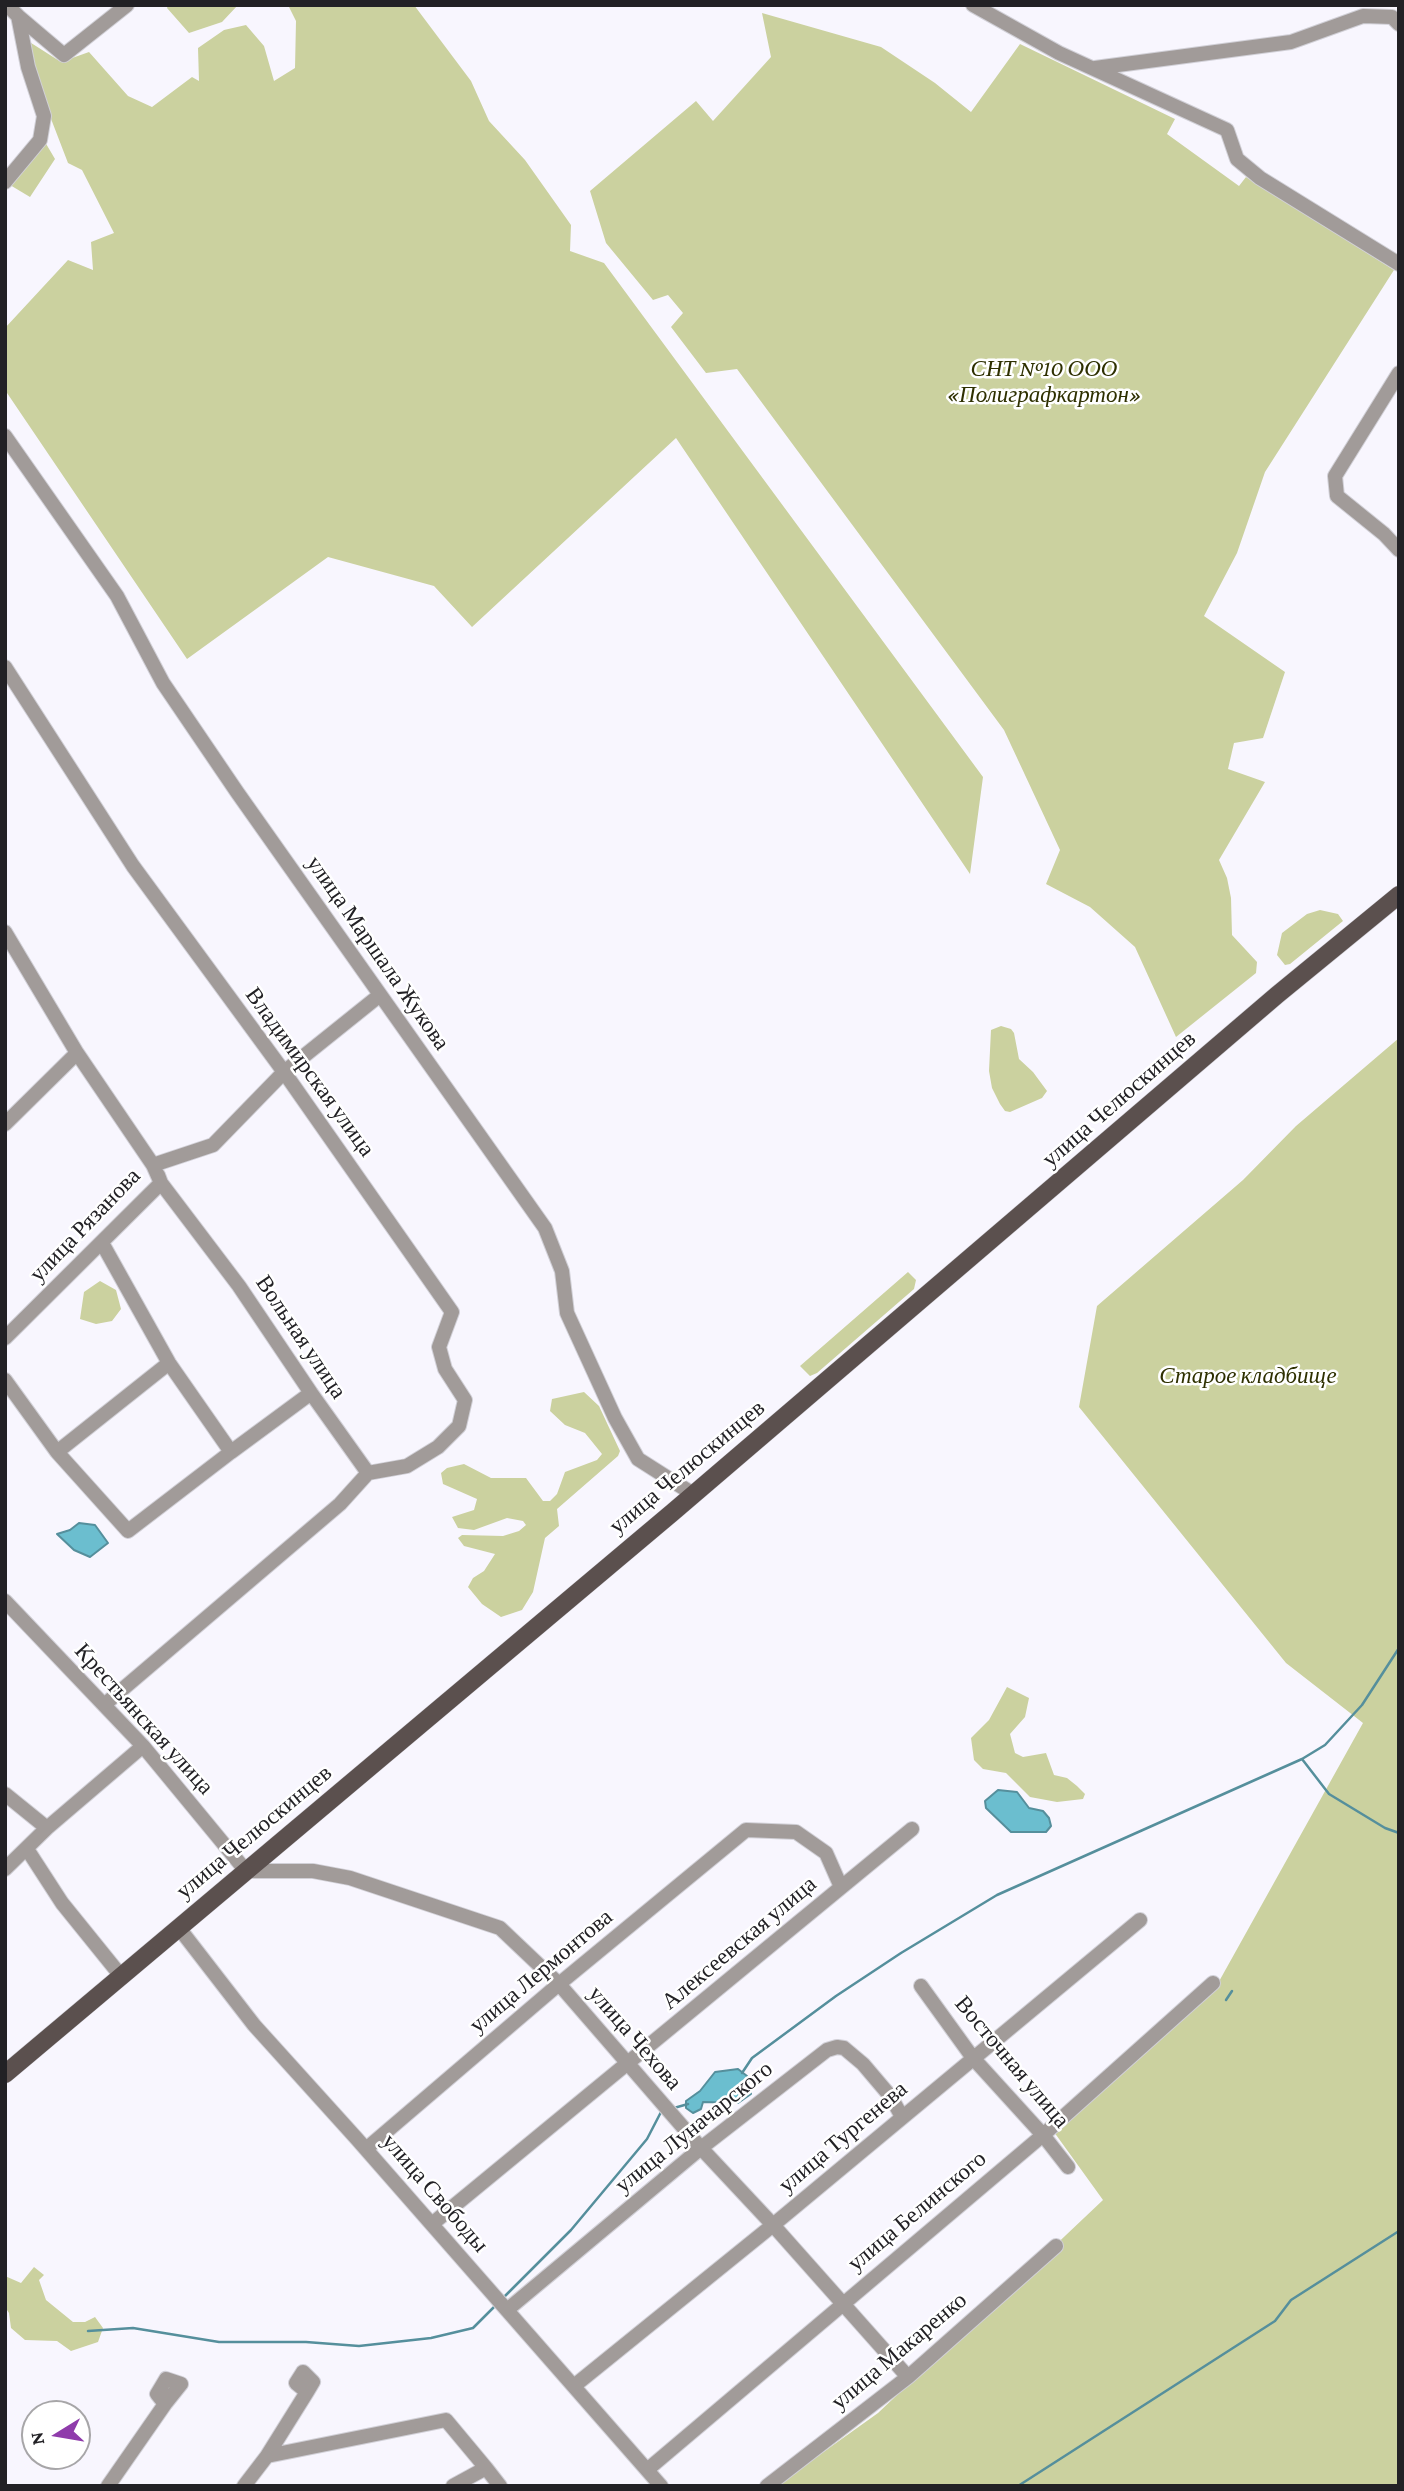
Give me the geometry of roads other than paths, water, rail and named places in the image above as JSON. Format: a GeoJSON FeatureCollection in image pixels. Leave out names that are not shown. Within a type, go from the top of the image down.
{"type":"FeatureCollection","features":[{"type":"Feature","properties":{"kind":"main road","name":"улица Челюскинцев"},"geometry":{"type":"LineString","coordinates":[[5,2074],[1399,895]]}},
{"type":"Feature","properties":{"kind":"street"},"geometry":{"type":"LineString","coordinates":[[7,5],[64,55],[127,5]]}},
{"type":"Feature","properties":{"kind":"street"},"geometry":{"type":"LineString","coordinates":[[973,5],[1059,53],[1227,130],[1237,159],[1260,178],[1399,264]]}},
{"type":"Feature","properties":{"kind":"street"},"geometry":{"type":"LineString","coordinates":[[1095,68],[1291,42],[1357,11],[1396,19]]}},
{"type":"Feature","properties":{"kind":"street"},"geometry":{"type":"LineString","coordinates":[[5,182],[40,140],[44,117],[28,67],[18,16]]}},
{"type":"Feature","properties":{"kind":"street"},"geometry":{"type":"LineString","coordinates":[[1399,373],[1335,476],[1337,496],[1384,534],[1399,550]]}},
{"type":"Feature","properties":{"kind":"street","name":"улица Маршала Жукова"},"geometry":{"type":"LineString","coordinates":[[5,436],[117,596],[163,683],[545,1228],[562,1270],[566,1313],[615,1418],[638,1459],[693,1494]]}},
{"type":"Feature","properties":{"kind":"street","name":"Владимирская улица"},"geometry":{"type":"LineString","coordinates":[[5,667],[133,866],[284,1072],[452,1312],[439,1347],[445,1369],[465,1400],[459,1426],[438,1447],[407,1466],[369,1473]]}},
{"type":"Feature","properties":{"kind":"street"},"geometry":{"type":"LineString","coordinates":[[5,932],[77,1053],[153,1165]]}},
{"type":"Feature","properties":{"kind":"street","name":"улица Рязанова"},"geometry":{"type":"LineString","coordinates":[[5,1338],[162,1183],[153,1165],[213,1145],[284,1072],[380,995]]}},
{"type":"Feature","properties":{"kind":"street"},"geometry":{"type":"LineString","coordinates":[[5,1124],[77,1053]]}},
{"type":"Feature","properties":{"kind":"street","name":"Вольная улица"},"geometry":{"type":"LineString","coordinates":[[162,1183],[239,1286],[369,1473]]}},
{"type":"Feature","properties":{"kind":"street"},"geometry":{"type":"LineString","coordinates":[[102,1243],[169,1363],[232,1452]]}},
{"type":"Feature","properties":{"kind":"street"},"geometry":{"type":"LineString","coordinates":[[57,1452],[169,1363]]}},
{"type":"Feature","properties":{"kind":"street"},"geometry":{"type":"LineString","coordinates":[[5,1380],[57,1452],[128,1531],[311,1393]]}},
{"type":"Feature","properties":{"kind":"street"},"geometry":{"type":"LineString","coordinates":[[104,1705],[340,1504],[369,1473]]}},
{"type":"Feature","properties":{"kind":"street","name":"Крестьянская улица"},"geometry":{"type":"LineString","coordinates":[[5,1601],[142,1746],[246,1871]]}},
{"type":"Feature","properties":{"kind":"street"},"geometry":{"type":"LineString","coordinates":[[5,1869],[47,1828],[142,1746]]}},
{"type":"Feature","properties":{"kind":"street"},"geometry":{"type":"LineString","coordinates":[[5,1794],[47,1828]]}},
{"type":"Feature","properties":{"kind":"street","name":"Алексеевская улица"},"geometry":{"type":"LineString","coordinates":[[432,2224],[912,1829]]}},
{"type":"Feature","properties":{"kind":"street","name":"улица Лермонтова"},"geometry":{"type":"LineString","coordinates":[[366,2149],[559,1984],[746,1830],[796,1832],[826,1853],[841,1887]]}},
{"type":"Feature","properties":{"kind":"street"},"geometry":{"type":"LineString","coordinates":[[27,1849],[62,1903],[121,1976]]}},
{"type":"Feature","properties":{"kind":"street","name":"улица Чехова"},"geometry":{"type":"LineString","coordinates":[[246,1871],[313,1871],[350,1878],[499,1928],[559,1984],[701,2148],[908,2377]]}},
{"type":"Feature","properties":{"kind":"street","name":"улица Тургенева"},"geometry":{"type":"LineString","coordinates":[[574,2386],[773,2225],[1140,1920]]}},
{"type":"Feature","properties":{"kind":"street","name":"улица Свободы"},"geometry":{"type":"LineString","coordinates":[[179,1928],[254,2025],[661,2486]]}},
{"type":"Feature","properties":{"kind":"street","name":"улица Белинского"},"geometry":{"type":"LineString","coordinates":[[647,2470],[1043,2135],[1213,1983]]}},
{"type":"Feature","properties":{"kind":"street","name":"Восточная улица"},"geometry":{"type":"LineString","coordinates":[[921,1986],[973,2058],[1043,2135],[1068,2167]]}},
{"type":"Feature","properties":{"kind":"street","name":"улица Луначарского"},"geometry":{"type":"LineString","coordinates":[[508,2310],[701,2148],[827,2050],[844,2048],[863,2064],[891,2096],[902,2117]]}},
{"type":"Feature","properties":{"kind":"street","name":"улица Макаренко"},"geometry":{"type":"LineString","coordinates":[[767,2486],[908,2377],[1056,2246]]}},
{"type":"Feature","properties":{"kind":"street"},"geometry":{"type":"LineString","coordinates":[[244,2486],[267,2456],[307,2392]]}},
{"type":"Feature","properties":{"kind":"street"},"geometry":{"type":"LineString","coordinates":[[108,2486],[165,2404]]}},
{"type":"Feature","properties":{"kind":"street"},"geometry":{"type":"LineString","coordinates":[[267,2456],[446,2420],[500,2486]]}},
{"type":"Feature","properties":{"kind":"street"},"geometry":{"type":"LineString","coordinates":[[453,2486],[486,2468]]}},
{"type":"Feature","properties":{"kind":"water"},"geometry":{"type":"Polygon","coordinates":[[[79,1523],[95,1525],[108,1543],[90,1557],[74,1550],[57,1534],[70,1530],[79,1523]]]}},
{"type":"Feature","properties":{"kind":"water"},"geometry":{"type":"Polygon","coordinates":[[[998,1790],[1017,1792],[1029,1808],[1043,1811],[1051,1826],[1046,1832],[1011,1832],[986,1808],[985,1801],[998,1790]]]}},
{"type":"Feature","properties":{"kind":"water"},"geometry":{"type":"Polygon","coordinates":[[[738,2069],[747,2076],[751,2094],[738,2103],[703,2102],[701,2109],[693,2113],[686,2108],[686,2101],[700,2091],[715,2072],[738,2069]]]}},
{"type":"Feature","properties":{"kind":"waterway"},"geometry":{"type":"LineString","coordinates":[[742,2073],[752,2058],[836,1996],[997,1895],[1302,1759],[1325,1745],[1362,1705],[1399,1648]]}},
{"type":"Feature","properties":{"kind":"waterway"},"geometry":{"type":"LineString","coordinates":[[1302,1759],[1329,1794],[1385,1828],[1399,1833]]}},
{"type":"Feature","properties":{"kind":"waterway"},"geometry":{"type":"LineString","coordinates":[[1226,2000],[1232,1991]]}},
{"type":"Feature","properties":{"kind":"waterway"},"geometry":{"type":"LineString","coordinates":[[674,2108],[688,2104]]}},
{"type":"Feature","properties":{"kind":"waterway"},"geometry":{"type":"LineString","coordinates":[[503,2298],[571,2230],[647,2139],[661,2112]]}},
{"type":"Feature","properties":{"kind":"waterway"},"geometry":{"type":"LineString","coordinates":[[1018,2486],[1275,2321],[1291,2300],[1399,2231]]}},
{"type":"Feature","properties":{"kind":"waterway"},"geometry":{"type":"LineString","coordinates":[[88,2331],[133,2328],[219,2342],[306,2342],[359,2346],[431,2338],[473,2328],[496,2305]]}},
{"type":"Feature","properties":{"kind":"park label","name":"СНТ №10 ООО «Полиграфкартон»"},"geometry":{"type":"Point","coordinates":[1044,382]}},
{"type":"Feature","properties":{"kind":"park label","name":"Старое кладбище"},"geometry":{"type":"Point","coordinates":[1248,1376]}}]}
